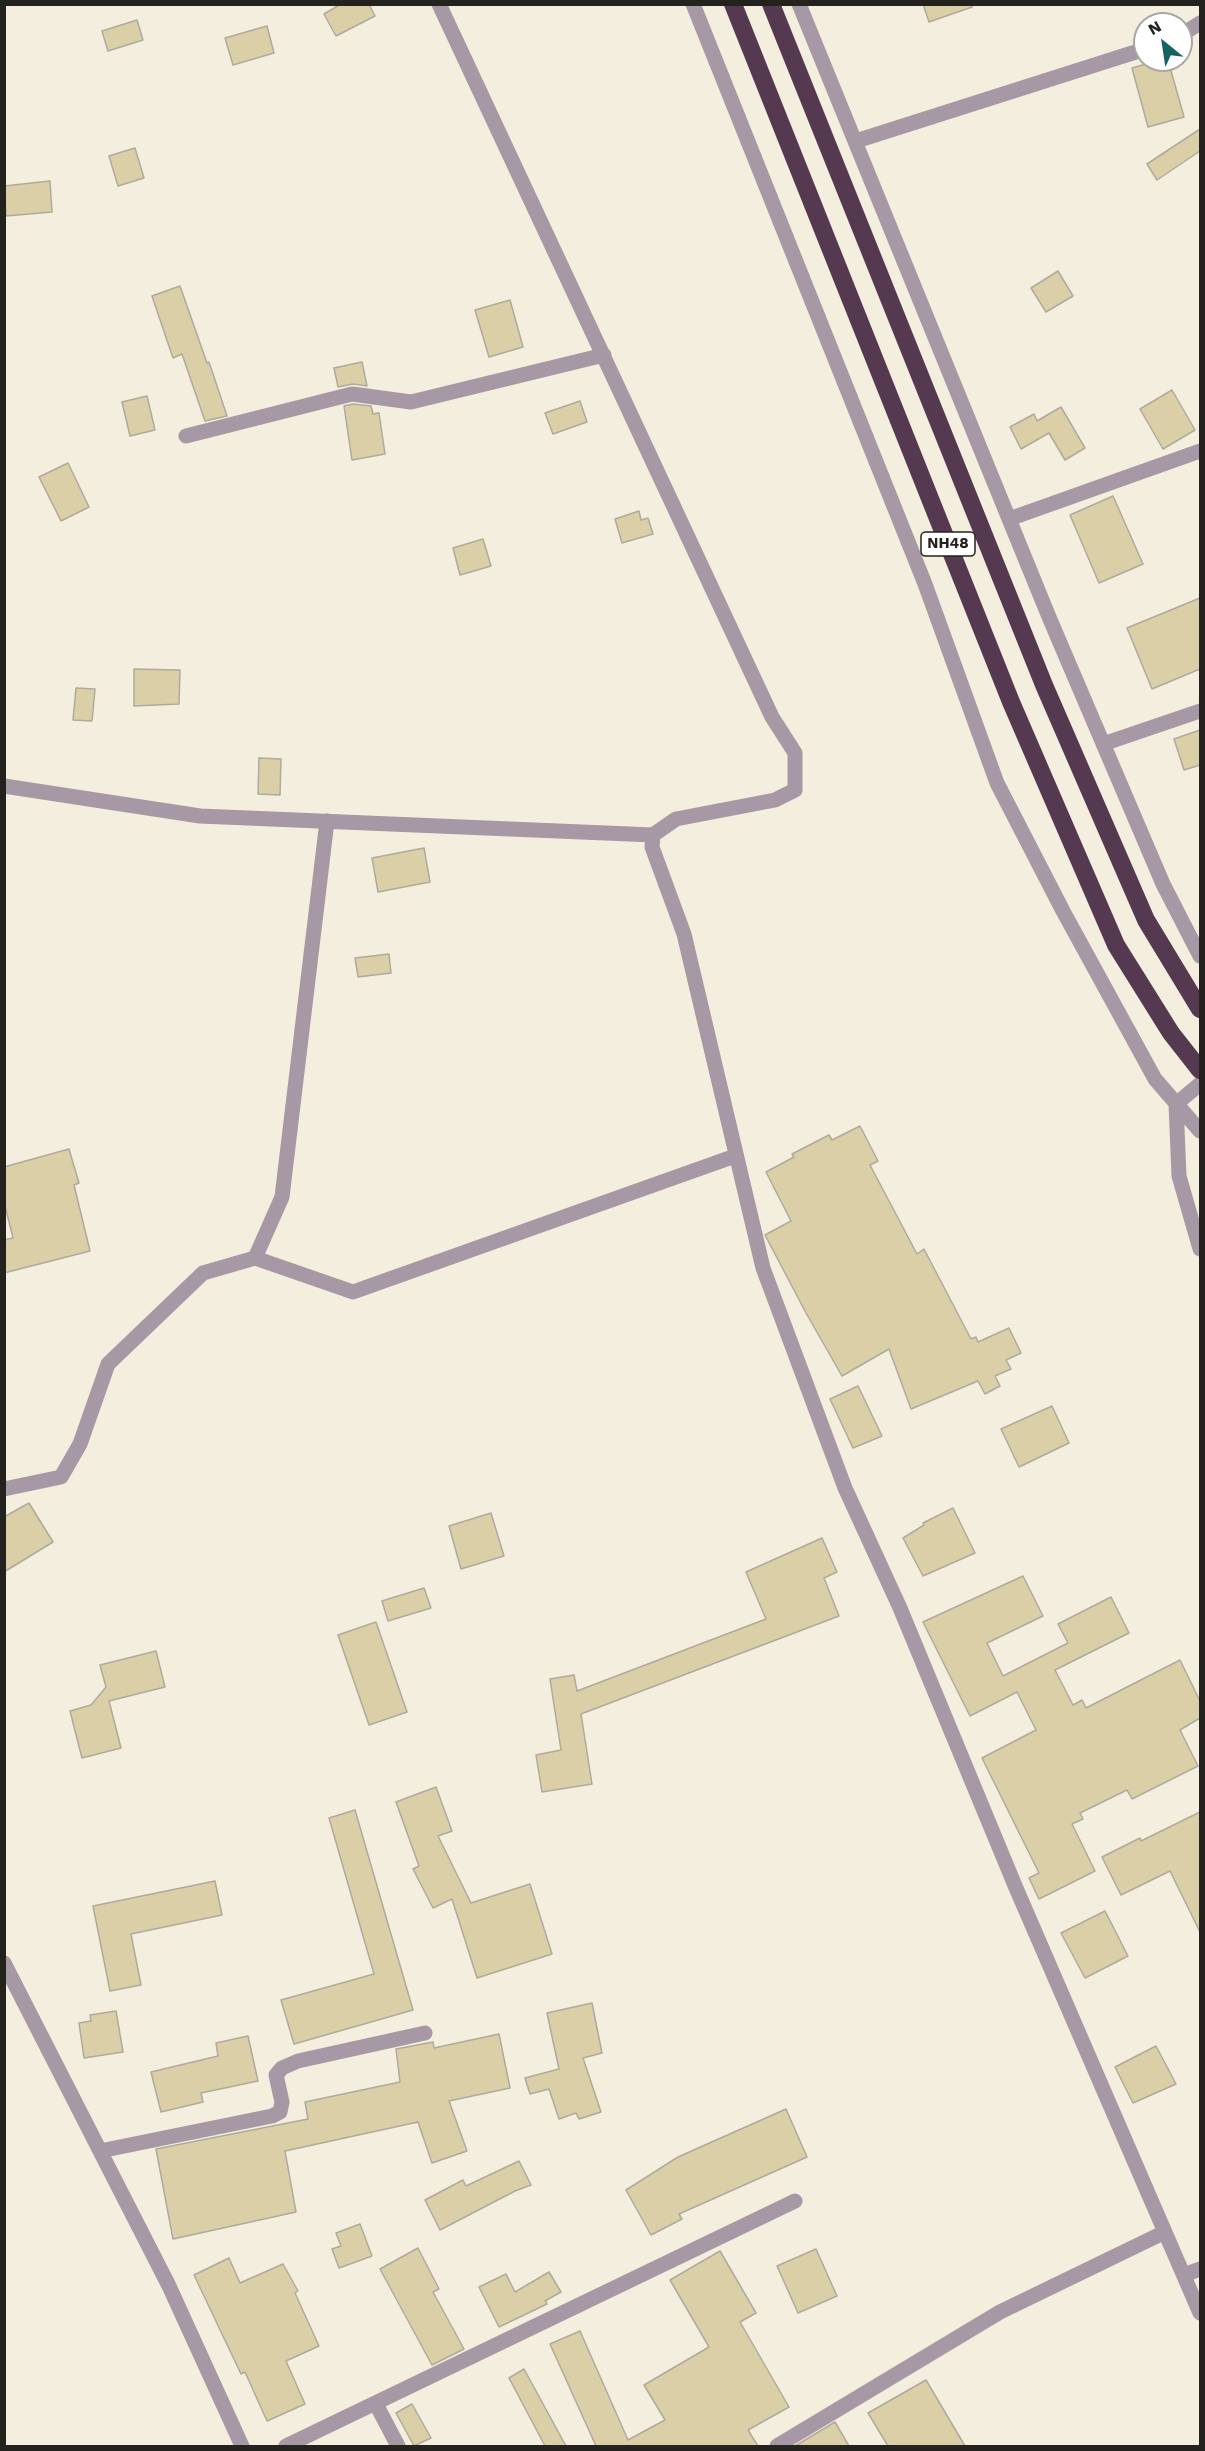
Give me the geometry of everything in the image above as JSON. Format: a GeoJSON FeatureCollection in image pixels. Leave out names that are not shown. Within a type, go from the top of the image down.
{"type":"FeatureCollection","features":[{"type":"Feature","properties":{"kind":"highway","name":"NH48"},"geometry":{"type":"LineString","coordinates":[[733,4],[1011,702],[1116,945],[1170,1033],[1199,1068]]}},
{"type":"Feature","properties":{"kind":"highway","name":"NH48"},"geometry":{"type":"LineString","coordinates":[[771,4],[1044,685],[1146,921],[1200,1009]]}},
{"type":"Feature","properties":{"kind":"street"},"geometry":{"type":"LineString","coordinates":[[4,786],[200,816],[653,835],[676,819],[775,800],[795,790],[795,753],[772,717],[440,4]]}},
{"type":"Feature","properties":{"kind":"street"},"geometry":{"type":"LineString","coordinates":[[693,4],[925,584],[997,783],[1063,911],[1155,1078],[1200,1131]]}},
{"type":"Feature","properties":{"kind":"street"},"geometry":{"type":"LineString","coordinates":[[799,4],[1103,744],[1163,884],[1200,956]]}},
{"type":"Feature","properties":{"kind":"street"},"geometry":{"type":"LineString","coordinates":[[856,141],[1133,53]]}},
{"type":"Feature","properties":{"kind":"street"},"geometry":{"type":"LineString","coordinates":[[186,436],[352,394],[411,402],[604,355]]}},
{"type":"Feature","properties":{"kind":"street"},"geometry":{"type":"LineString","coordinates":[[1009,519],[1200,451]]}},
{"type":"Feature","properties":{"kind":"street"},"geometry":{"type":"LineString","coordinates":[[1103,744],[1200,711]]}},
{"type":"Feature","properties":{"kind":"street"},"geometry":{"type":"LineString","coordinates":[[255,1258],[282,1197],[327,821]]}},
{"type":"Feature","properties":{"kind":"street"},"geometry":{"type":"LineString","coordinates":[[653,835],[652,847],[684,934],[763,1268],[845,1488],[900,1608],[1016,1888],[1200,2313]]}},
{"type":"Feature","properties":{"kind":"street"},"geometry":{"type":"LineString","coordinates":[[1176,1104],[1200,1084]]}},
{"type":"Feature","properties":{"kind":"street"},"geometry":{"type":"LineString","coordinates":[[1176,1104],[1179,1176],[1200,1249]]}},
{"type":"Feature","properties":{"kind":"street"},"geometry":{"type":"LineString","coordinates":[[4,1488],[61,1477],[80,1444],[108,1364],[203,1273],[255,1258],[353,1292],[735,1156]]}},
{"type":"Feature","properties":{"kind":"street"},"geometry":{"type":"LineString","coordinates":[[4,1963],[169,2286],[242,2446]]}},
{"type":"Feature","properties":{"kind":"street"},"geometry":{"type":"LineString","coordinates":[[100,2151],[273,2116],[280,2112],[282,2102],[276,2074],[282,2068],[298,2061],[425,2033]]}},
{"type":"Feature","properties":{"kind":"street"},"geometry":{"type":"LineString","coordinates":[[286,2446],[795,2201]]}},
{"type":"Feature","properties":{"kind":"street"},"geometry":{"type":"LineString","coordinates":[[777,2446],[1000,2313],[1166,2232]]}},
{"type":"Feature","properties":{"kind":"street"},"geometry":{"type":"LineString","coordinates":[[1184,2275],[1200,2269]]}},
{"type":"Feature","properties":{"kind":"street"},"geometry":{"type":"LineString","coordinates":[[376,2404],[398,2446]]}},
{"type":"Feature","properties":{"kind":"building"},"geometry":{"type":"Polygon","coordinates":[[[341,4],[369,4],[375,16],[336,36],[324,14],[341,4]]]}},
{"type":"Feature","properties":{"kind":"building"},"geometry":{"type":"Polygon","coordinates":[[[923,4],[972,4],[972,7],[929,22],[923,4]]]}},
{"type":"Feature","properties":{"kind":"building"},"geometry":{"type":"Polygon","coordinates":[[[137,20],[143,40],[108,51],[102,31],[137,20]]]}},
{"type":"Feature","properties":{"kind":"building"},"geometry":{"type":"Polygon","coordinates":[[[267,26],[274,53],[233,65],[225,38],[267,26]]]}},
{"type":"Feature","properties":{"kind":"building"},"geometry":{"type":"Polygon","coordinates":[[[1133,72],[1171,72],[1184,117],[1148,127],[1133,72]]]}},
{"type":"Feature","properties":{"kind":"building"},"geometry":{"type":"Polygon","coordinates":[[[1200,129],[1200,151],[1157,180],[1147,164],[1200,129]]]}},
{"type":"Feature","properties":{"kind":"building"},"geometry":{"type":"Polygon","coordinates":[[[135,148],[144,178],[118,186],[109,156],[135,148]]]}},
{"type":"Feature","properties":{"kind":"building"},"geometry":{"type":"Polygon","coordinates":[[[50,181],[52,212],[6,216],[4,186],[50,181]]]}},
{"type":"Feature","properties":{"kind":"building"},"geometry":{"type":"Polygon","coordinates":[[[1058,271],[1073,296],[1046,312],[1031,288],[1058,271]]]}},
{"type":"Feature","properties":{"kind":"building"},"geometry":{"type":"Polygon","coordinates":[[[180,286],[227,416],[205,421],[182,354],[173,358],[152,296],[180,286]]]}},
{"type":"Feature","properties":{"kind":"building"},"geometry":{"type":"Polygon","coordinates":[[[510,300],[523,347],[489,357],[475,310],[510,300]]]}},
{"type":"Feature","properties":{"kind":"building"},"geometry":{"type":"Polygon","coordinates":[[[362,362],[367,386],[353,384],[338,387],[334,368],[362,362]]]}},
{"type":"Feature","properties":{"kind":"building"},"geometry":{"type":"Polygon","coordinates":[[[1172,390],[1195,430],[1163,449],[1140,409],[1172,390]]]}},
{"type":"Feature","properties":{"kind":"building"},"geometry":{"type":"Polygon","coordinates":[[[147,396],[155,430],[130,436],[122,402],[147,396]]]}},
{"type":"Feature","properties":{"kind":"building"},"geometry":{"type":"Polygon","coordinates":[[[580,401],[587,422],[553,434],[545,413],[580,401]]]}},
{"type":"Feature","properties":{"kind":"building"},"geometry":{"type":"Polygon","coordinates":[[[353,404],[371,406],[373,414],[379,413],[385,454],[352,460],[344,406],[353,404]]]}},
{"type":"Feature","properties":{"kind":"building"},"geometry":{"type":"Polygon","coordinates":[[[1061,407],[1085,448],[1065,460],[1049,433],[1021,449],[1010,427],[1034,414],[1037,421],[1061,407]]]}},
{"type":"Feature","properties":{"kind":"building"},"geometry":{"type":"Polygon","coordinates":[[[68,463],[89,507],[61,521],[39,477],[68,463]]]}},
{"type":"Feature","properties":{"kind":"building"},"geometry":{"type":"Polygon","coordinates":[[[1113,496],[1143,564],[1099,583],[1070,515],[1113,496]]]}},
{"type":"Feature","properties":{"kind":"building"},"geometry":{"type":"Polygon","coordinates":[[[639,511],[641,520],[648,518],[653,534],[622,543],[615,519],[639,511]]]}},
{"type":"Feature","properties":{"kind":"building"},"geometry":{"type":"Polygon","coordinates":[[[483,539],[491,566],[460,575],[453,548],[483,539]]]}},
{"type":"Feature","properties":{"kind":"building"},"geometry":{"type":"Polygon","coordinates":[[[1200,598],[1200,669],[1152,689],[1127,628],[1200,598]]]}},
{"type":"Feature","properties":{"kind":"building"},"geometry":{"type":"Polygon","coordinates":[[[134,669],[180,670],[179,704],[134,706],[134,669]]]}},
{"type":"Feature","properties":{"kind":"building"},"geometry":{"type":"Polygon","coordinates":[[[76,688],[95,689],[92,721],[73,720],[76,688]]]}},
{"type":"Feature","properties":{"kind":"building"},"geometry":{"type":"Polygon","coordinates":[[[1200,730],[1200,765],[1184,770],[1174,739],[1200,730]]]}},
{"type":"Feature","properties":{"kind":"building"},"geometry":{"type":"Polygon","coordinates":[[[259,758],[281,759],[280,795],[258,794],[259,758]]]}},
{"type":"Feature","properties":{"kind":"building"},"geometry":{"type":"Polygon","coordinates":[[[424,848],[430,882],[378,892],[372,858],[424,848]]]}},
{"type":"Feature","properties":{"kind":"building"},"geometry":{"type":"Polygon","coordinates":[[[389,954],[391,973],[358,977],[355,958],[389,954]]]}},
{"type":"Feature","properties":{"kind":"building"},"geometry":{"type":"Polygon","coordinates":[[[860,1126],[878,1161],[870,1165],[917,1254],[924,1249],[971,1339],[976,1337],[978,1342],[1009,1328],[1021,1353],[1006,1360],[1011,1369],[995,1376],[1000,1386],[985,1394],[978,1381],[911,1409],[889,1349],[842,1376],[765,1235],[791,1221],[766,1172],[794,1157],[792,1154],[829,1135],[832,1140],[860,1126]]]}},
{"type":"Feature","properties":{"kind":"building"},"geometry":{"type":"Polygon","coordinates":[[[69,1149],[79,1183],[74,1185],[90,1251],[4,1273],[4,1240],[13,1238],[4,1202],[4,1167],[69,1149]]]}},
{"type":"Feature","properties":{"kind":"building"},"geometry":{"type":"Polygon","coordinates":[[[858,1386],[882,1436],[853,1448],[830,1399],[858,1386]]]}},
{"type":"Feature","properties":{"kind":"building"},"geometry":{"type":"Polygon","coordinates":[[[1052,1406],[1069,1443],[1019,1467],[1001,1429],[1052,1406]]]}},
{"type":"Feature","properties":{"kind":"building"},"geometry":{"type":"Polygon","coordinates":[[[29,1503],[53,1542],[4,1572],[4,1517],[29,1503]]]}},
{"type":"Feature","properties":{"kind":"building"},"geometry":{"type":"Polygon","coordinates":[[[953,1508],[975,1553],[923,1576],[903,1538],[924,1525],[923,1523],[953,1508]]]}},
{"type":"Feature","properties":{"kind":"building"},"geometry":{"type":"Polygon","coordinates":[[[491,1513],[504,1556],[461,1569],[449,1526],[491,1513]]]}},
{"type":"Feature","properties":{"kind":"building"},"geometry":{"type":"Polygon","coordinates":[[[822,1538],[837,1572],[824,1578],[839,1616],[581,1714],[592,1784],[542,1792],[536,1755],[561,1750],[550,1679],[574,1675],[577,1691],[766,1619],[746,1572],[822,1538]]]}},
{"type":"Feature","properties":{"kind":"building"},"geometry":{"type":"Polygon","coordinates":[[[1023,1576],[1043,1616],[987,1643],[1003,1676],[1068,1643],[1058,1624],[1111,1597],[1129,1633],[1055,1670],[1073,1705],[1082,1700],[1086,1708],[1180,1660],[1200,1701],[1200,1718],[1180,1730],[1198,1766],[1132,1799],[1127,1790],[1080,1813],[1083,1819],[1072,1824],[1095,1871],[1039,1899],[1029,1878],[1039,1873],[982,1758],[1036,1730],[1017,1692],[970,1716],[923,1622],[1023,1576]]]}},
{"type":"Feature","properties":{"kind":"building"},"geometry":{"type":"Polygon","coordinates":[[[424,1588],[431,1608],[388,1621],[382,1601],[424,1588]]]}},
{"type":"Feature","properties":{"kind":"building"},"geometry":{"type":"Polygon","coordinates":[[[376,1622],[407,1712],[369,1725],[338,1635],[376,1622]]]}},
{"type":"Feature","properties":{"kind":"building"},"geometry":{"type":"Polygon","coordinates":[[[156,1651],[165,1687],[109,1701],[121,1748],[82,1758],[70,1711],[91,1705],[106,1687],[100,1665],[156,1651]]]}},
{"type":"Feature","properties":{"kind":"building"},"geometry":{"type":"Polygon","coordinates":[[[436,1787],[452,1831],[438,1836],[471,1903],[530,1884],[552,1954],[477,1978],[452,1899],[433,1908],[413,1869],[419,1866],[396,1802],[436,1787]]]}},
{"type":"Feature","properties":{"kind":"building"},"geometry":{"type":"Polygon","coordinates":[[[355,1810],[413,2010],[294,2044],[281,2000],[374,1974],[329,1818],[355,1810]]]}},
{"type":"Feature","properties":{"kind":"building"},"geometry":{"type":"Polygon","coordinates":[[[1200,1812],[1200,1932],[1170,1871],[1121,1895],[1102,1857],[1200,1812]]]}},
{"type":"Feature","properties":{"kind":"building"},"geometry":{"type":"Polygon","coordinates":[[[215,1881],[222,1915],[131,1934],[141,1985],[110,1991],[93,1906],[215,1881]]]}},
{"type":"Feature","properties":{"kind":"building"},"geometry":{"type":"Polygon","coordinates":[[[1105,1911],[1128,1956],[1085,1978],[1061,1933],[1105,1911]]]}},
{"type":"Feature","properties":{"kind":"building"},"geometry":{"type":"Polygon","coordinates":[[[592,2003],[602,2053],[583,2058],[601,2112],[579,2119],[576,2113],[559,2119],[549,2089],[530,2094],[525,2078],[559,2069],[547,2013],[592,2003]]]}},
{"type":"Feature","properties":{"kind":"building"},"geometry":{"type":"Polygon","coordinates":[[[116,2011],[123,2052],[84,2058],[79,2023],[91,2021],[90,2015],[116,2011]]]}},
{"type":"Feature","properties":{"kind":"building"},"geometry":{"type":"Polygon","coordinates":[[[499,2034],[510,2088],[449,2101],[467,2151],[432,2163],[418,2122],[285,2151],[296,2212],[173,2239],[156,2149],[308,2119],[305,2102],[400,2082],[396,2049],[433,2042],[434,2048],[499,2034]]]}},
{"type":"Feature","properties":{"kind":"building"},"geometry":{"type":"Polygon","coordinates":[[[248,2036],[258,2081],[201,2093],[203,2102],[161,2112],[151,2072],[218,2056],[216,2043],[248,2036]]]}},
{"type":"Feature","properties":{"kind":"building"},"geometry":{"type":"Polygon","coordinates":[[[1156,2046],[1176,2084],[1133,2103],[1115,2067],[1156,2046]]]}},
{"type":"Feature","properties":{"kind":"building"},"geometry":{"type":"Polygon","coordinates":[[[786,2109],[807,2157],[679,2214],[682,2219],[651,2235],[626,2190],[678,2157],[786,2109]]]}},
{"type":"Feature","properties":{"kind":"building"},"geometry":{"type":"Polygon","coordinates":[[[519,2161],[531,2185],[440,2230],[425,2200],[463,2180],[466,2186],[519,2161]]]}},
{"type":"Feature","properties":{"kind":"building"},"geometry":{"type":"Polygon","coordinates":[[[360,2224],[372,2256],[339,2268],[332,2249],[341,2246],[336,2233],[360,2224]]]}},
{"type":"Feature","properties":{"kind":"building"},"geometry":{"type":"Polygon","coordinates":[[[418,2248],[439,2289],[433,2292],[464,2349],[432,2365],[380,2269],[418,2248]]]}},
{"type":"Feature","properties":{"kind":"building"},"geometry":{"type":"Polygon","coordinates":[[[816,2249],[837,2296],[798,2313],[777,2266],[816,2249]]]}},
{"type":"Feature","properties":{"kind":"building"},"geometry":{"type":"Polygon","coordinates":[[[720,2251],[756,2313],[740,2322],[789,2407],[748,2430],[758,2446],[596,2446],[550,2344],[580,2331],[628,2440],[665,2420],[644,2385],[709,2347],[670,2280],[720,2251]]]}},
{"type":"Feature","properties":{"kind":"building"},"geometry":{"type":"Polygon","coordinates":[[[229,2258],[240,2283],[283,2264],[298,2291],[295,2293],[319,2346],[286,2361],[305,2404],[267,2421],[245,2372],[241,2374],[194,2275],[229,2258]]]}},
{"type":"Feature","properties":{"kind":"building"},"geometry":{"type":"Polygon","coordinates":[[[549,2272],[561,2292],[545,2301],[547,2304],[499,2327],[479,2287],[506,2274],[515,2292],[549,2272]]]}},
{"type":"Feature","properties":{"kind":"building"},"geometry":{"type":"Polygon","coordinates":[[[524,2369],[566,2446],[545,2446],[509,2378],[524,2369]]]}},
{"type":"Feature","properties":{"kind":"building"},"geometry":{"type":"Polygon","coordinates":[[[926,2380],[965,2446],[888,2446],[868,2413],[926,2380]]]}},
{"type":"Feature","properties":{"kind":"building"},"geometry":{"type":"Polygon","coordinates":[[[412,2404],[431,2438],[414,2446],[396,2413],[412,2404]]]}},
{"type":"Feature","properties":{"kind":"building"},"geometry":{"type":"Polygon","coordinates":[[[835,2422],[849,2446],[795,2446],[835,2422]]]}}]}
